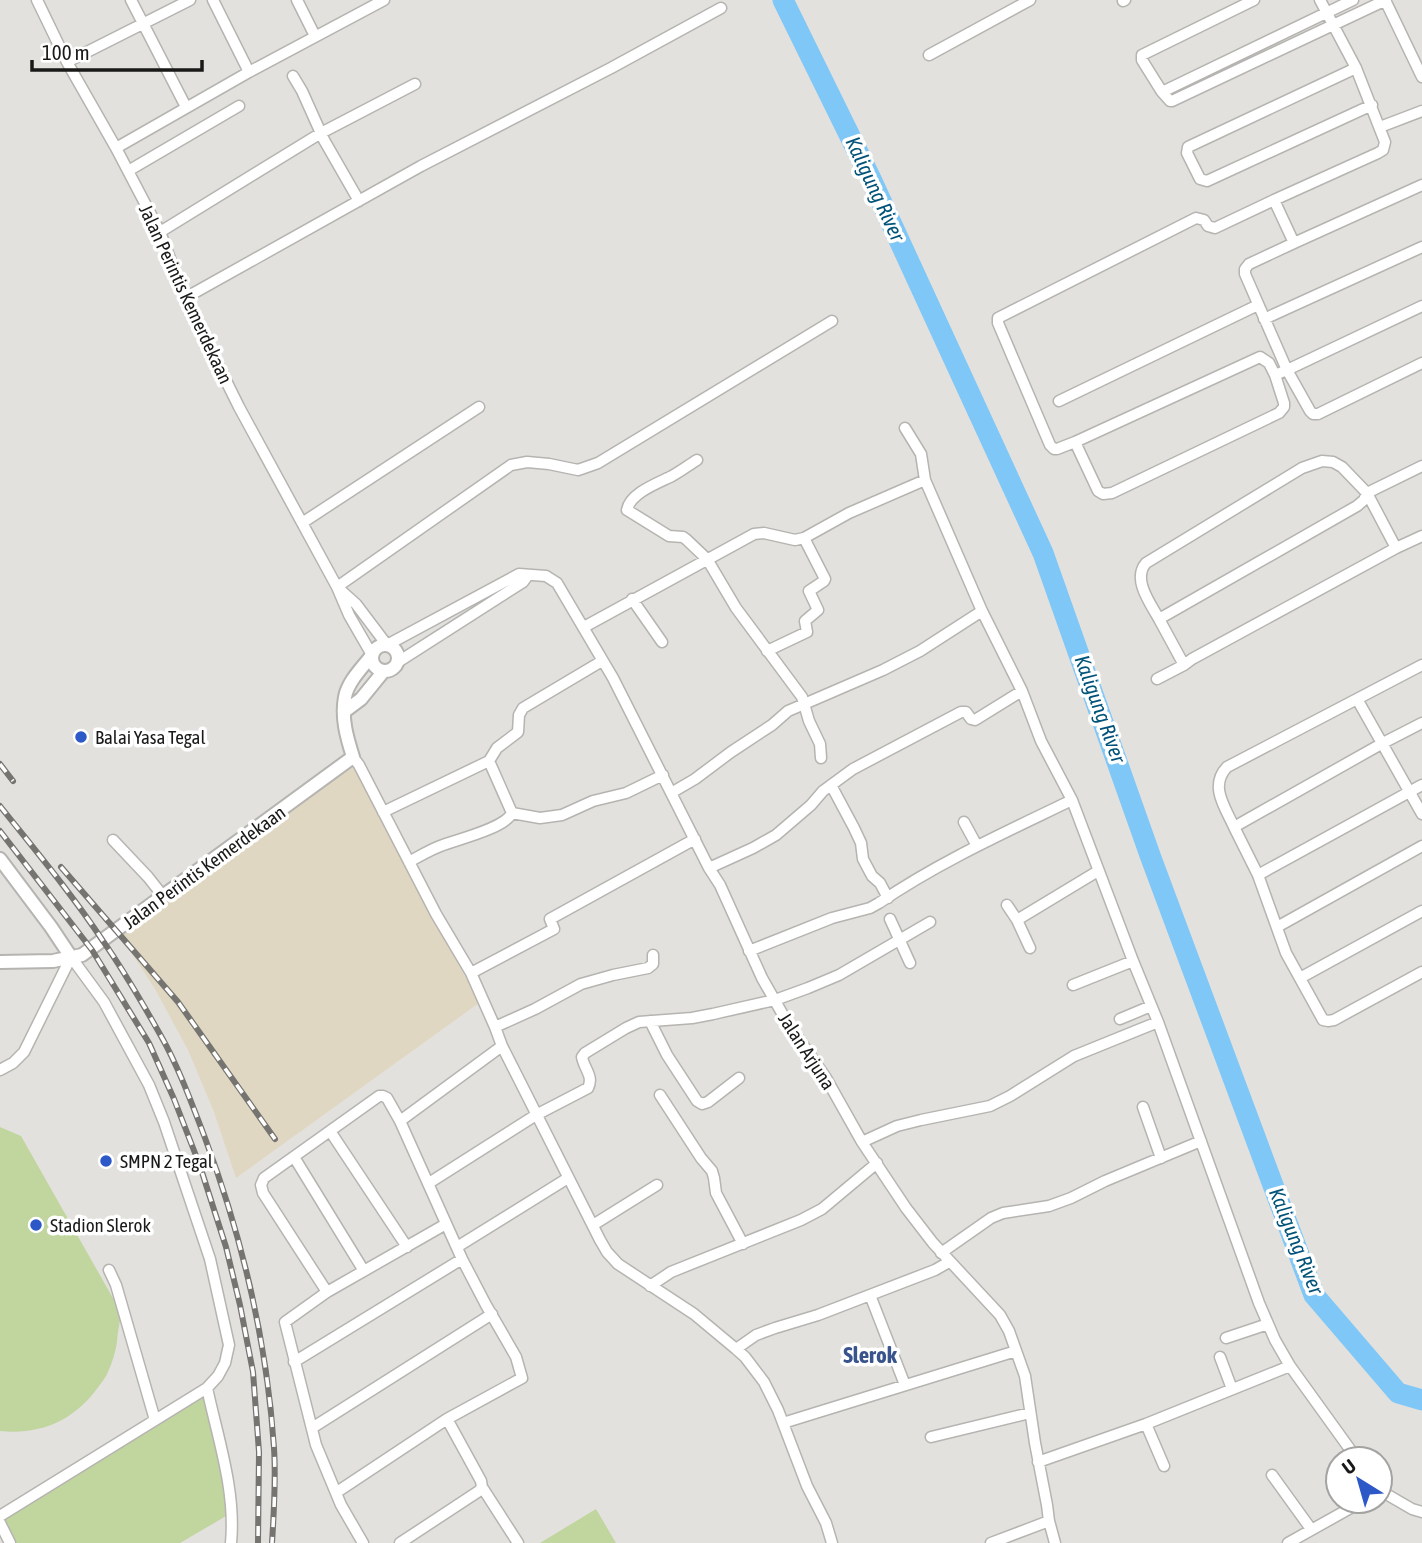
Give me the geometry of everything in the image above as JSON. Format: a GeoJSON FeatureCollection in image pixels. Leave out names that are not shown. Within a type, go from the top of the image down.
{"type":"FeatureCollection","features":[{"type":"Feature","properties":{"kind":"street","name":"Jalan Perintis Kemerdekaan"},"geometry":{"type":"LineString","coordinates":[[37,0],[67,62],[160,232],[185,298],[239,407],[372,654],[372,664],[378,671],[383,672]]}},
{"type":"Feature","properties":{"kind":"street"},"geometry":{"type":"LineString","coordinates":[[131,0],[186,107]]}},
{"type":"Feature","properties":{"kind":"street"},"geometry":{"type":"LineString","coordinates":[[67,62],[190,0]]}},
{"type":"Feature","properties":{"kind":"street"},"geometry":{"type":"LineString","coordinates":[[213,0],[249,72]]}},
{"type":"Feature","properties":{"kind":"street"},"geometry":{"type":"LineString","coordinates":[[297,0],[315,36]]}},
{"type":"Feature","properties":{"kind":"street"},"geometry":{"type":"LineString","coordinates":[[116,148],[383,0]]}},
{"type":"Feature","properties":{"kind":"street"},"geometry":{"type":"LineString","coordinates":[[929,55],[1030,0]]}},
{"type":"Feature","properties":{"kind":"street"},"geometry":{"type":"LineString","coordinates":[[1254,0],[1142,55],[1142,60],[1167,98],[1172,101],[1385,0],[1422,77]]}},
{"type":"Feature","properties":{"kind":"street"},"geometry":{"type":"LineString","coordinates":[[1074,442],[1098,491],[1103,494],[1279,413],[1284,407],[1275,375],[1269,363],[1260,357],[1074,442],[1060,449],[1054,449],[998,323],[999,318],[1196,218],[1215,228],[1383,150],[1385,142],[1356,68],[1320,0]]}},
{"type":"Feature","properties":{"kind":"street"},"geometry":{"type":"LineString","coordinates":[[1162,92],[1353,0]]}},
{"type":"Feature","properties":{"kind":"street"},"geometry":{"type":"LineString","coordinates":[[185,298],[421,166],[721,8]]}},
{"type":"Feature","properties":{"kind":"street"},"geometry":{"type":"LineString","coordinates":[[1356,68],[1188,147],[1187,153],[1200,179],[1207,181],[1371,105]]}},
{"type":"Feature","properties":{"kind":"street"},"geometry":{"type":"LineString","coordinates":[[293,76],[359,201]]}},
{"type":"Feature","properties":{"kind":"street"},"geometry":{"type":"LineString","coordinates":[[160,232],[321,133],[415,84]]}},
{"type":"Feature","properties":{"kind":"street"},"geometry":{"type":"LineString","coordinates":[[128,171],[239,106]]}},
{"type":"Feature","properties":{"kind":"street"},"geometry":{"type":"LineString","coordinates":[[1380,127],[1422,111]]}},
{"type":"Feature","properties":{"kind":"street"},"geometry":{"type":"LineString","coordinates":[[1422,186],[1294,243],[1245,269],[1264,320],[1287,369],[1310,411],[1315,414],[1422,363]]}},
{"type":"Feature","properties":{"kind":"street"},"geometry":{"type":"LineString","coordinates":[[1275,200],[1294,243]]}},
{"type":"Feature","properties":{"kind":"street"},"geometry":{"type":"LineString","coordinates":[[1264,320],[1422,247]]}},
{"type":"Feature","properties":{"kind":"street"},"geometry":{"type":"LineString","coordinates":[[1059,401],[1258,305]]}},
{"type":"Feature","properties":{"kind":"street"},"geometry":{"type":"LineString","coordinates":[[1275,375],[1422,306]]}},
{"type":"Feature","properties":{"kind":"street"},"geometry":{"type":"LineString","coordinates":[[337,587],[511,465],[527,462],[578,470],[598,463],[832,321]]}},
{"type":"Feature","properties":{"kind":"street"},"geometry":{"type":"LineString","coordinates":[[302,523],[479,407]]}},
{"type":"Feature","properties":{"kind":"street"},"geometry":{"type":"LineString","coordinates":[[905,428],[921,454],[925,480],[982,611],[1022,691],[1041,741],[1072,800],[1158,1022],[1268,1324],[1290,1366],[1347,1445]]}},
{"type":"Feature","properties":{"kind":"street"},"geometry":{"type":"LineString","coordinates":[[697,460],[632,499],[627,510],[669,536],[683,537],[706,559],[736,608],[802,697],[820,744],[821,758]]}},
{"type":"Feature","properties":{"kind":"street"},"geometry":{"type":"LineString","coordinates":[[1184,665],[1148,601],[1140,578],[1142,568],[1146,563],[1302,468],[1322,461],[1333,462],[1342,467],[1367,493],[1396,548]]}},
{"type":"Feature","properties":{"kind":"street"},"geometry":{"type":"LineString","coordinates":[[1158,618],[1357,506],[1367,493],[1422,466]]}},
{"type":"Feature","properties":{"kind":"street"},"geometry":{"type":"LineString","coordinates":[[583,627],[754,534],[764,533],[795,540],[804,538],[849,513],[925,480]]}},
{"type":"Feature","properties":{"kind":"street"},"geometry":{"type":"LineString","coordinates":[[1157,679],[1422,536]]}},
{"type":"Feature","properties":{"kind":"street"},"geometry":{"type":"LineString","coordinates":[[767,651],[807,632],[806,621],[818,610],[809,591],[825,579],[804,538]]}},
{"type":"Feature","properties":{"kind":"street"},"geometry":{"type":"LineString","coordinates":[[345,711],[360,699],[383,672],[394,668],[398,662],[523,582],[527,575],[519,574],[387,645],[376,648],[345,696],[345,711],[345,733],[353,757],[436,914],[471,973],[502,1046],[607,1252],[618,1264],[694,1314],[745,1357],[764,1382],[778,1410],[807,1486],[826,1523],[828,1541]]}},
{"type":"Feature","properties":{"kind":"street","name":"Jalan Arjuna"},"geometry":{"type":"LineString","coordinates":[[527,575],[546,576],[557,583],[583,627],[613,678],[720,885],[761,978],[787,1022],[826,1078],[862,1142],[906,1208],[941,1253],[1000,1315],[1025,1376],[1038,1462],[1055,1543]]}},
{"type":"Feature","properties":{"kind":"street","name":"Jalan Perintis Kemerdekaan"},"geometry":{"type":"LineString","coordinates":[[337,587],[356,604],[387,645],[397,653],[398,662]]}},
{"type":"Feature","properties":{"kind":"street"},"geometry":{"type":"LineString","coordinates":[[632,600],[662,642]]}},
{"type":"Feature","properties":{"kind":"street"},"geometry":{"type":"LineString","coordinates":[[671,793],[695,779],[788,711],[920,651],[982,611]]}},
{"type":"Feature","properties":{"kind":"street"},"geometry":{"type":"LineString","coordinates":[[383,812],[489,761],[498,748],[518,732],[519,715],[523,708],[602,662]]}},
{"type":"Feature","properties":{"kind":"street"},"geometry":{"type":"LineString","coordinates":[[1422,664],[1227,767],[1220,774],[1218,788],[1258,875],[1286,953],[1323,1020],[1334,1020],[1422,972]]}},
{"type":"Feature","properties":{"kind":"street"},"geometry":{"type":"LineString","coordinates":[[709,868],[776,835],[823,791],[853,769],[961,712],[966,712],[975,720],[1022,691]]}},
{"type":"Feature","properties":{"kind":"street"},"geometry":{"type":"LineString","coordinates":[[1357,699],[1422,814]]}},
{"type":"Feature","properties":{"kind":"street"},"geometry":{"type":"LineString","coordinates":[[1234,827],[1422,723]]}},
{"type":"Feature","properties":{"kind":"street","name":"Jalan Perintis Kemerdekaan"},"geometry":{"type":"LineString","coordinates":[[0,962],[53,961],[92,950],[353,757]]}},
{"type":"Feature","properties":{"kind":"street"},"geometry":{"type":"LineString","coordinates":[[409,862],[510,818],[512,813],[489,761]]}},
{"type":"Feature","properties":{"kind":"street"},"geometry":{"type":"LineString","coordinates":[[512,813],[540,818],[562,815],[593,802],[626,793],[663,775]]}},
{"type":"Feature","properties":{"kind":"street"},"geometry":{"type":"LineString","coordinates":[[831,785],[861,843],[863,859],[888,898]]}},
{"type":"Feature","properties":{"kind":"street"},"geometry":{"type":"LineString","coordinates":[[1258,875],[1422,785]]}},
{"type":"Feature","properties":{"kind":"street"},"geometry":{"type":"LineString","coordinates":[[749,951],[832,918],[870,908],[976,846],[1072,800]]}},
{"type":"Feature","properties":{"kind":"street"},"geometry":{"type":"LineString","coordinates":[[964,822],[976,846]]}},
{"type":"Feature","properties":{"kind":"street"},"geometry":{"type":"LineString","coordinates":[[471,973],[554,929],[550,919],[695,839]]}},
{"type":"Feature","properties":{"kind":"street"},"geometry":{"type":"LineString","coordinates":[[113,840],[163,896]]}},
{"type":"Feature","properties":{"kind":"street"},"geometry":{"type":"LineString","coordinates":[[1277,927],[1422,846]]}},
{"type":"Feature","properties":{"kind":"street"},"geometry":{"type":"LineString","coordinates":[[0,859],[104,1002],[149,1085],[210,1259],[229,1345],[219,1376],[207,1388],[0,1516]]}},
{"type":"Feature","properties":{"kind":"street"},"geometry":{"type":"LineString","coordinates":[[1017,920],[1098,871]]}},
{"type":"Feature","properties":{"kind":"street"},"geometry":{"type":"LineString","coordinates":[[1007,905],[1030,948]]}},
{"type":"Feature","properties":{"kind":"street"},"geometry":{"type":"LineString","coordinates":[[1300,978],[1422,911]]}},
{"type":"Feature","properties":{"kind":"street"},"geometry":{"type":"LineString","coordinates":[[890,919],[910,963]]}},
{"type":"Feature","properties":{"kind":"street"},"geometry":{"type":"LineString","coordinates":[[429,1183],[536,1115],[588,1088],[590,1076],[582,1057],[626,1028],[639,1022],[692,1018],[775,1000],[839,975],[930,922]]}},
{"type":"Feature","properties":{"kind":"street"},"geometry":{"type":"LineString","coordinates":[[495,1027],[581,984],[648,968],[653,964],[653,955]]}},
{"type":"Feature","properties":{"kind":"street"},"geometry":{"type":"LineString","coordinates":[[0,1070],[13,1063],[24,1052],[71,957]]}},
{"type":"Feature","properties":{"kind":"street"},"geometry":{"type":"LineString","coordinates":[[1073,985],[1133,961]]}},
{"type":"Feature","properties":{"kind":"street"},"geometry":{"type":"LineString","coordinates":[[1120,1019],[1151,1006]]}},
{"type":"Feature","properties":{"kind":"street"},"geometry":{"type":"LineString","coordinates":[[650,1021],[667,1055],[702,1104],[739,1078]]}},
{"type":"Feature","properties":{"kind":"street"},"geometry":{"type":"LineString","coordinates":[[862,1142],[897,1126],[990,1106],[1074,1056],[1158,1022]]}},
{"type":"Feature","properties":{"kind":"street"},"geometry":{"type":"LineString","coordinates":[[400,1121],[502,1046]]}},
{"type":"Feature","properties":{"kind":"street"},"geometry":{"type":"LineString","coordinates":[[660,1095],[712,1171],[716,1193],[743,1244]]}},
{"type":"Feature","properties":{"kind":"street"},"geometry":{"type":"LineString","coordinates":[[327,1292],[263,1193],[261,1185],[264,1178],[383,1096],[387,1098],[400,1121],[462,1259],[516,1357],[522,1378],[447,1419],[337,1492]]}},
{"type":"Feature","properties":{"kind":"street"},"geometry":{"type":"LineString","coordinates":[[1143,1107],[1161,1158]]}},
{"type":"Feature","properties":{"kind":"street"},"geometry":{"type":"LineString","coordinates":[[330,1131],[407,1247]]}},
{"type":"Feature","properties":{"kind":"street"},"geometry":{"type":"LineString","coordinates":[[941,1253],[991,1218],[1003,1213],[1049,1206],[1071,1198],[1201,1141]]}},
{"type":"Feature","properties":{"kind":"street"},"geometry":{"type":"LineString","coordinates":[[294,1157],[364,1271]]}},
{"type":"Feature","properties":{"kind":"street"},"geometry":{"type":"LineString","coordinates":[[650,1286],[671,1272],[822,1209],[877,1163]]}},
{"type":"Feature","properties":{"kind":"street"},"geometry":{"type":"LineString","coordinates":[[457,1247],[568,1178]]}},
{"type":"Feature","properties":{"kind":"street"},"geometry":{"type":"LineString","coordinates":[[593,1225],[657,1185]]}},
{"type":"Feature","properties":{"kind":"street"},"geometry":{"type":"LineString","coordinates":[[363,1543],[341,1505],[316,1445],[285,1322],[327,1292],[446,1224]]}},
{"type":"Feature","properties":{"kind":"street"},"geometry":{"type":"LineString","coordinates":[[294,1362],[462,1259]]}},
{"type":"Feature","properties":{"kind":"street"},"geometry":{"type":"LineString","coordinates":[[736,1349],[756,1335],[818,1315],[935,1270],[949,1262]]}},
{"type":"Feature","properties":{"kind":"street"},"geometry":{"type":"LineString","coordinates":[[109,1269],[155,1420]]}},
{"type":"Feature","properties":{"kind":"street"},"geometry":{"type":"LineString","coordinates":[[870,1295],[905,1385]]}},
{"type":"Feature","properties":{"kind":"street"},"geometry":{"type":"LineString","coordinates":[[312,1427],[492,1314]]}},
{"type":"Feature","properties":{"kind":"street"},"geometry":{"type":"LineString","coordinates":[[1226,1338],[1268,1324]]}},
{"type":"Feature","properties":{"kind":"street"},"geometry":{"type":"LineString","coordinates":[[782,1423],[1016,1351]]}},
{"type":"Feature","properties":{"kind":"street"},"geometry":{"type":"LineString","coordinates":[[1220,1357],[1232,1389]]}},
{"type":"Feature","properties":{"kind":"street"},"geometry":{"type":"LineString","coordinates":[[1038,1462],[1146,1424],[1290,1366]]}},
{"type":"Feature","properties":{"kind":"street"},"geometry":{"type":"LineString","coordinates":[[207,1388],[231,1495],[232,1543]]}},
{"type":"Feature","properties":{"kind":"street"},"geometry":{"type":"LineString","coordinates":[[931,1437],[1030,1413]]}},
{"type":"Feature","properties":{"kind":"street"},"geometry":{"type":"LineString","coordinates":[[447,1419],[482,1487],[518,1543]]}},
{"type":"Feature","properties":{"kind":"street"},"geometry":{"type":"LineString","coordinates":[[1146,1424],[1164,1466]]}},
{"type":"Feature","properties":{"kind":"street"},"geometry":{"type":"LineString","coordinates":[[1272,1475],[1311,1529]]}},
{"type":"Feature","properties":{"kind":"street"},"geometry":{"type":"LineString","coordinates":[[400,1543],[479,1492],[482,1487]]}},
{"type":"Feature","properties":{"kind":"street"},"geometry":{"type":"LineString","coordinates":[[1394,1499],[1422,1512]]}},
{"type":"Feature","properties":{"kind":"street"},"geometry":{"type":"LineString","coordinates":[[1287,1543],[1337,1515]]}},
{"type":"Feature","properties":{"kind":"street"},"geometry":{"type":"LineString","coordinates":[[990,1543],[1049,1521]]}},
{"type":"Feature","properties":{"kind":"street"},"geometry":{"type":"LineString","coordinates":[[0,1523],[10,1543]]}},
{"type":"Feature","properties":{"kind":"shaded area"},"geometry":{"type":"Polygon","coordinates":[[[354,766],[479,1003],[236,1178],[214,1112],[188,1050],[155,989],[118,932],[354,766]]]}},
{"type":"Feature","properties":{"kind":"green space","name":"Stadion Slerok"},"geometry":{"type":"Polygon","coordinates":[[[0,1127],[21,1136],[122,1314],[111,1365],[90,1398],[56,1423],[15,1432],[0,1431],[0,1127]]]}},
{"type":"Feature","properties":{"kind":"green space"},"geometry":{"type":"Polygon","coordinates":[[[207,1388],[233,1512],[180,1543],[10,1543],[0,1516],[207,1388]]]}},
{"type":"Feature","properties":{"kind":"green space"},"geometry":{"type":"Polygon","coordinates":[[[596,1509],[616,1543],[540,1543],[596,1509]]]}},
{"type":"Feature","properties":{"kind":"waterway","name":"Kaligung River"},"geometry":{"type":"LineString","coordinates":[[783,0],[870,177],[1043,553],[1151,858],[1314,1295],[1398,1393],[1422,1400]]}},
{"type":"Feature","properties":{"kind":"railway"},"geometry":{"type":"LineString","coordinates":[[0,764],[13,781]]}},
{"type":"Feature","properties":{"kind":"railway"},"geometry":{"type":"LineString","coordinates":[[0,806],[79,906],[126,976],[174,1061],[205,1138],[230,1213],[259,1329],[271,1408],[275,1460],[272,1543]]}},
{"type":"Feature","properties":{"kind":"railway"},"geometry":{"type":"LineString","coordinates":[[0,831],[92,950],[149,1043],[200,1166],[226,1247],[253,1372],[259,1452],[258,1543]]}},
{"type":"Feature","properties":{"kind":"railway"},"geometry":{"type":"LineString","coordinates":[[61,867],[178,1002],[275,1139]]}},
{"type":"Feature","properties":{"kind":"place","name":"Balai Yasa Tegal"},"geometry":{"type":"Point","coordinates":[81,737]}},
{"type":"Feature","properties":{"kind":"place","name":"SMPN 2 Tegal"},"geometry":{"type":"Point","coordinates":[106,1161]}},
{"type":"Feature","properties":{"kind":"place","name":"Stadion Slerok"},"geometry":{"type":"Point","coordinates":[36,1225]}},
{"type":"Feature","properties":{"kind":"district","name":"Slerok"},"geometry":{"type":"Point","coordinates":[870,1355]}}]}
